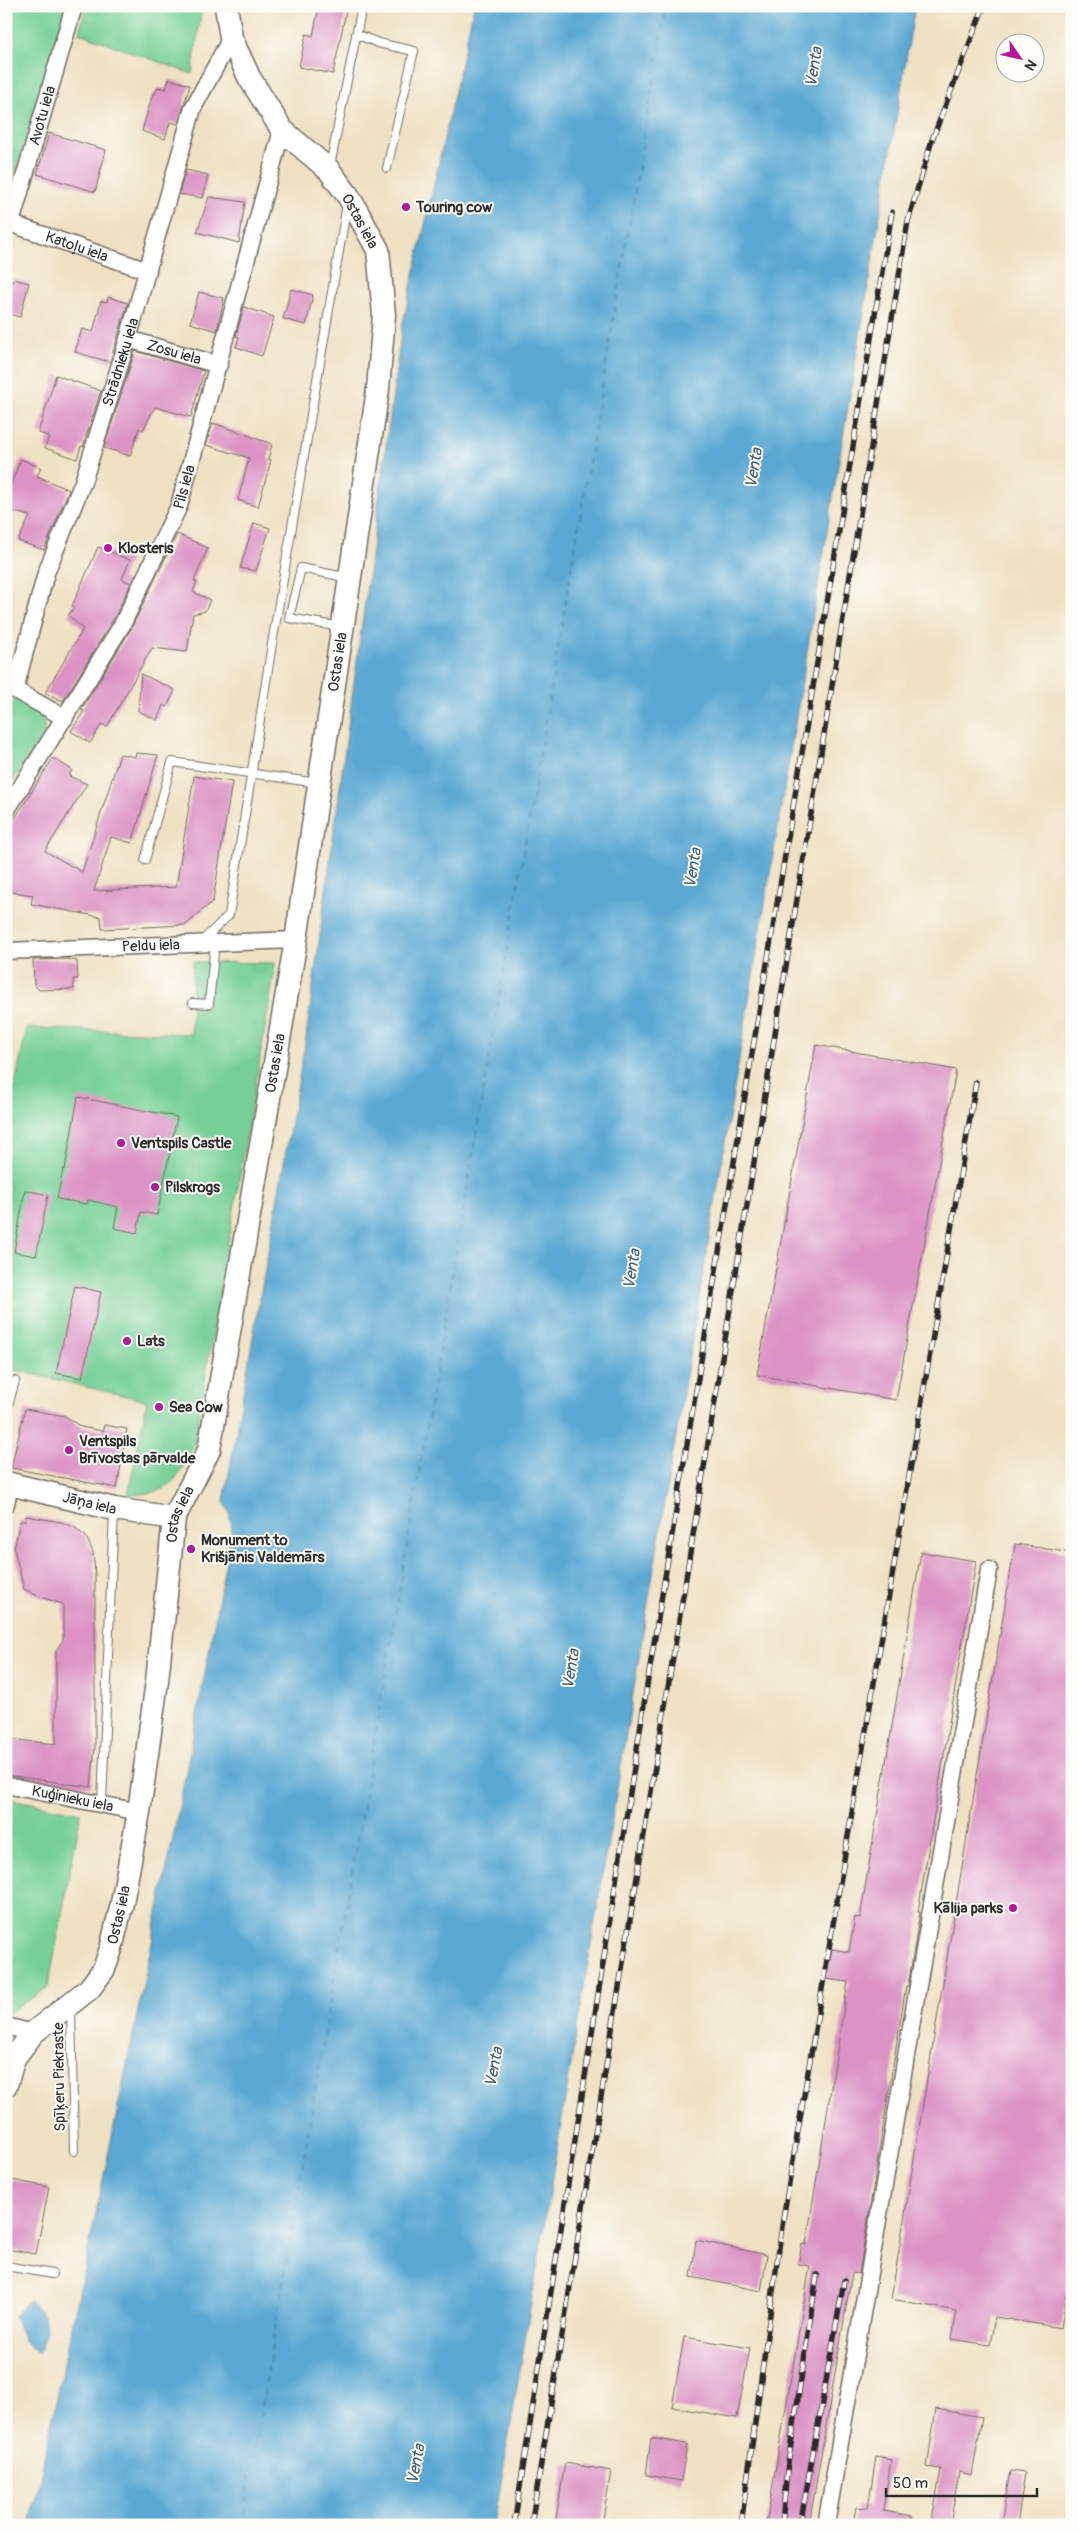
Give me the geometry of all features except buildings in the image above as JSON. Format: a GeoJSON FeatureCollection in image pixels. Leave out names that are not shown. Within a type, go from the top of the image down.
{"type":"FeatureCollection","features":[{"type":"Feature","properties":{"kind":"street","name":"Avotu iela"},"geometry":{"type":"LineString","coordinates":[[9,222],[74,6]]}},
{"type":"Feature","properties":{"kind":"street"},"geometry":{"type":"LineString","coordinates":[[226,6],[231,38]]}},
{"type":"Feature","properties":{"kind":"street","name":"Ostas iela"},"geometry":{"type":"LineString","coordinates":[[6,2085],[14,2058],[33,2032],[89,1989],[98,1979],[111,1949],[122,1903],[139,1812],[157,1681],[174,1518],[209,1450],[296,940],[378,389],[384,315],[378,250],[349,197],[329,170],[282,130],[249,77],[231,38]]}},
{"type":"Feature","properties":{"kind":"street","name":"Strādnieku iela"},"geometry":{"type":"LineString","coordinates":[[11,687],[46,573],[83,482],[128,339],[193,108],[231,38]]}},
{"type":"Feature","properties":{"kind":"street","name":"Pils iela"},"geometry":{"type":"LineString","coordinates":[[6,810],[66,718],[122,625],[179,506],[282,130]]}},
{"type":"Feature","properties":{"kind":"street","name":"Katoļu iela"},"geometry":{"type":"LineString","coordinates":[[9,222],[148,271]]}},
{"type":"Feature","properties":{"kind":"street","name":"Zosu iela"},"geometry":{"type":"LineString","coordinates":[[128,339],[219,365]]}},
{"type":"Feature","properties":{"kind":"street"},"geometry":{"type":"LineString","coordinates":[[11,687],[66,718]]}},
{"type":"Feature","properties":{"kind":"street","name":"Peldu iela"},"geometry":{"type":"LineString","coordinates":[[6,951],[296,940]]}},
{"type":"Feature","properties":{"kind":"street","name":"Jāņa iela"},"geometry":{"type":"LineString","coordinates":[[8,1490],[174,1518]]}},
{"type":"Feature","properties":{"kind":"street"},"geometry":{"type":"LineString","coordinates":[[826,2525],[989,1570]]}},
{"type":"Feature","properties":{"kind":"street","name":"Kuģinieku iela"},"geometry":{"type":"LineString","coordinates":[[6,1784],[139,1812]]}},
{"type":"Feature","properties":{"kind":"street"},"geometry":{"type":"LineString","coordinates":[[6,2026],[33,2032]]}},
{"type":"Feature","properties":{"kind":"lane"},"geometry":{"type":"LineString","coordinates":[[329,170],[362,6]]}},
{"type":"Feature","properties":{"kind":"lane"},"geometry":{"type":"LineString","coordinates":[[356,34],[378,43],[414,51],[387,168]]}},
{"type":"Feature","properties":{"kind":"lane"},"geometry":{"type":"LineString","coordinates":[[193,1003],[209,1004],[207,943],[230,915],[349,197]]}},
{"type":"Feature","properties":{"kind":"lane"},"geometry":{"type":"LineString","coordinates":[[343,628],[289,618],[301,568],[351,578]]}},
{"type":"Feature","properties":{"kind":"lane"},"geometry":{"type":"LineString","coordinates":[[145,860],[172,762],[320,783]]}},
{"type":"Feature","properties":{"kind":"lane"},"geometry":{"type":"LineString","coordinates":[[6,1413],[16,1381]]}},
{"type":"Feature","properties":{"kind":"lane"},"geometry":{"type":"LineString","coordinates":[[102,1803],[114,1508]]}},
{"type":"Feature","properties":{"kind":"lane","name":"Spīķeru Piekraste"},"geometry":{"type":"LineString","coordinates":[[71,2002],[74,2151]]}},
{"type":"Feature","properties":{"kind":"lane"},"geometry":{"type":"LineString","coordinates":[[6,2266],[52,2274]]}},
{"type":"Feature","properties":{"kind":"green space"},"geometry":{"type":"Polygon","coordinates":[[[6,6],[66,6],[6,204],[6,6]]]}},
{"type":"Feature","properties":{"kind":"green space"},"geometry":{"type":"Polygon","coordinates":[[[86,6],[202,6],[192,74],[79,33],[86,6]]]}},
{"type":"Feature","properties":{"kind":"green space"},"geometry":{"type":"Polygon","coordinates":[[[6,695],[27,705],[38,713],[44,726],[44,734],[6,791],[6,695]]]}},
{"type":"Feature","properties":{"kind":"green space"},"geometry":{"type":"Polygon","coordinates":[[[193,962],[275,963],[194,1444],[182,1468],[171,1483],[155,1492],[128,1495],[147,1401],[6,1368],[6,1203],[10,1186],[6,1185],[6,1127],[27,1028],[191,1034],[193,962]]]}},
{"type":"Feature","properties":{"kind":"green space"},"geometry":{"type":"Polygon","coordinates":[[[6,1798],[81,1813],[48,1988],[6,2014],[6,1798]]]}},
{"type":"Feature","properties":{"kind":"water","name":"Venta"},"geometry":{"type":"Polygon","coordinates":[[[474,6],[915,6],[494,2525],[30,2525],[160,1902],[232,1527],[229,1512],[224,1501],[306,1038],[402,327],[474,6]]]}},
{"type":"Feature","properties":{"kind":"water"},"geometry":{"type":"Polygon","coordinates":[[[29,2300],[41,2312],[46,2325],[46,2332],[38,2354],[25,2342],[14,2316],[29,2300]]]}},
{"type":"Feature","properties":{"kind":"ferry route"},"geometry":{"type":"LineString","coordinates":[[242,2525],[666,6]]}},
{"type":"Feature","properties":{"kind":"railway"},"geometry":{"type":"LineString","coordinates":[[531,2525],[908,221],[932,140],[984,6]]}},
{"type":"Feature","properties":{"kind":"railway"},"geometry":{"type":"LineString","coordinates":[[514,2525],[649,1673],[892,212]]}},
{"type":"Feature","properties":{"kind":"railway"},"geometry":{"type":"LineString","coordinates":[[741,2525],[783,2219],[976,1082]]}},
{"type":"Feature","properties":{"kind":"railway"},"geometry":{"type":"LineString","coordinates":[[782,2525],[787,2470],[817,2275]]}},
{"type":"Feature","properties":{"kind":"railway"},"geometry":{"type":"LineString","coordinates":[[800,2525],[844,2281]]}},
{"type":"Feature","properties":{"kind":"place","name":"Touring cow"},"geometry":{"type":"Point","coordinates":[406,207]}},
{"type":"Feature","properties":{"kind":"place","name":"Klosteris"},"geometry":{"type":"Point","coordinates":[108,548]}},
{"type":"Feature","properties":{"kind":"place","name":"Ventspils Castle"},"geometry":{"type":"Point","coordinates":[121,1143]}},
{"type":"Feature","properties":{"kind":"place","name":"Pilskrogs"},"geometry":{"type":"Point","coordinates":[155,1187]}},
{"type":"Feature","properties":{"kind":"place","name":"Lats"},"geometry":{"type":"Point","coordinates":[127,1341]}},
{"type":"Feature","properties":{"kind":"place","name":"Sea Cow"},"geometry":{"type":"Point","coordinates":[159,1407]}},
{"type":"Feature","properties":{"kind":"place","name":"Ventspils Brīvostas pārvalde"},"geometry":{"type":"Point","coordinates":[69,1450]}},
{"type":"Feature","properties":{"kind":"place","name":"Monument to Krišjānis Valdemārs"},"geometry":{"type":"Point","coordinates":[191,1549]}},
{"type":"Feature","properties":{"kind":"place","name":"Kālija parks"},"geometry":{"type":"Point","coordinates":[1013,1908]}}]}
